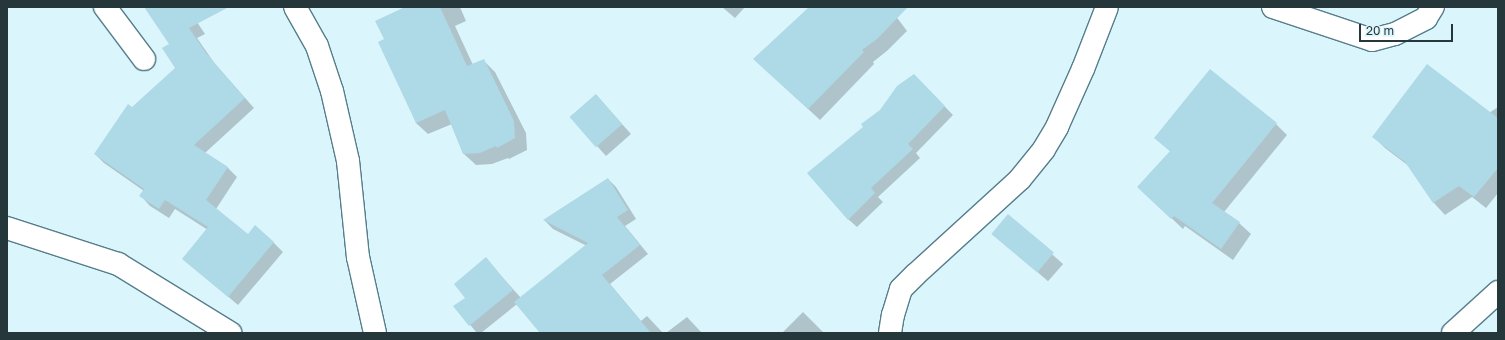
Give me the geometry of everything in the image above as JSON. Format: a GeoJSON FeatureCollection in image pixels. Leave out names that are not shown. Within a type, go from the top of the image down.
{"type":"FeatureCollection","features":[{"type":"Feature","properties":{"kind":"street"},"geometry":{"type":"LineString","coordinates":[[104,7],[144,59]]}},
{"type":"Feature","properties":{"kind":"street"},"geometry":{"type":"LineString","coordinates":[[295,7],[317,46],[332,90],[348,161],[358,258],[375,333]]}},
{"type":"Feature","properties":{"kind":"street"},"geometry":{"type":"LineString","coordinates":[[890,333],[893,316],[901,289],[1020,179],[1044,149],[1057,127],[1083,69],[1107,7]]}},
{"type":"Feature","properties":{"kind":"street"},"geometry":{"type":"LineString","coordinates":[[1274,7],[1372,40],[1395,34],[1426,18],[1433,7]]}},
{"type":"Feature","properties":{"kind":"street"},"geometry":{"type":"LineString","coordinates":[[7,228],[118,264],[230,333]]}},
{"type":"Feature","properties":{"kind":"street"},"geometry":{"type":"LineString","coordinates":[[1453,333],[1498,292]]}},
{"type":"Feature","properties":{"kind":"building"},"geometry":{"type":"Polygon","coordinates":[[[144,7],[229,7],[189,28],[206,53],[245,98],[194,145],[228,167],[206,200],[248,234],[255,225],[274,242],[228,297],[182,259],[208,227],[165,200],[159,209],[139,196],[144,189],[94,154],[128,104],[132,107],[175,68],[162,48],[169,44],[144,7]]]}},
{"type":"Feature","properties":{"kind":"building"},"geometry":{"type":"Polygon","coordinates":[[[405,7],[440,7],[467,66],[484,59],[514,121],[515,138],[497,148],[496,146],[480,153],[463,154],[445,110],[416,123],[378,42],[384,39],[375,21],[405,7]]]}},
{"type":"Feature","properties":{"kind":"building"},"geometry":{"type":"Polygon","coordinates":[[[809,7],[908,7],[877,39],[862,50],[864,52],[808,109],[753,59],[809,7]]]}},
{"type":"Feature","properties":{"kind":"building"},"geometry":{"type":"Polygon","coordinates":[[[1427,64],[1498,118],[1498,168],[1474,197],[1459,186],[1433,203],[1405,162],[1372,137],[1427,64]]]}},
{"type":"Feature","properties":{"kind":"building"},"geometry":{"type":"Polygon","coordinates":[[[1210,69],[1277,123],[1212,203],[1240,222],[1221,249],[1174,216],[1171,219],[1137,187],[1170,151],[1154,138],[1210,69]]]}},
{"type":"Feature","properties":{"kind":"building"},"geometry":{"type":"Polygon","coordinates":[[[914,74],[945,106],[908,144],[913,149],[871,188],[875,193],[848,220],[807,173],[863,127],[861,124],[880,110],[897,86],[914,74]]]}},
{"type":"Feature","properties":{"kind":"building"},"geometry":{"type":"Polygon","coordinates":[[[596,94],[622,124],[596,147],[570,117],[596,94]]]}},
{"type":"Feature","properties":{"kind":"building"},"geometry":{"type":"Polygon","coordinates":[[[608,178],[628,210],[617,217],[640,245],[602,275],[651,333],[540,333],[514,302],[588,243],[543,220],[608,178]]]}},
{"type":"Feature","properties":{"kind":"building"},"geometry":{"type":"Polygon","coordinates":[[[1008,214],[1054,253],[1037,272],[991,234],[1008,214]]]}},
{"type":"Feature","properties":{"kind":"building"},"geometry":{"type":"Polygon","coordinates":[[[486,257],[513,290],[469,326],[453,306],[465,298],[454,284],[486,257]]]}}]}
